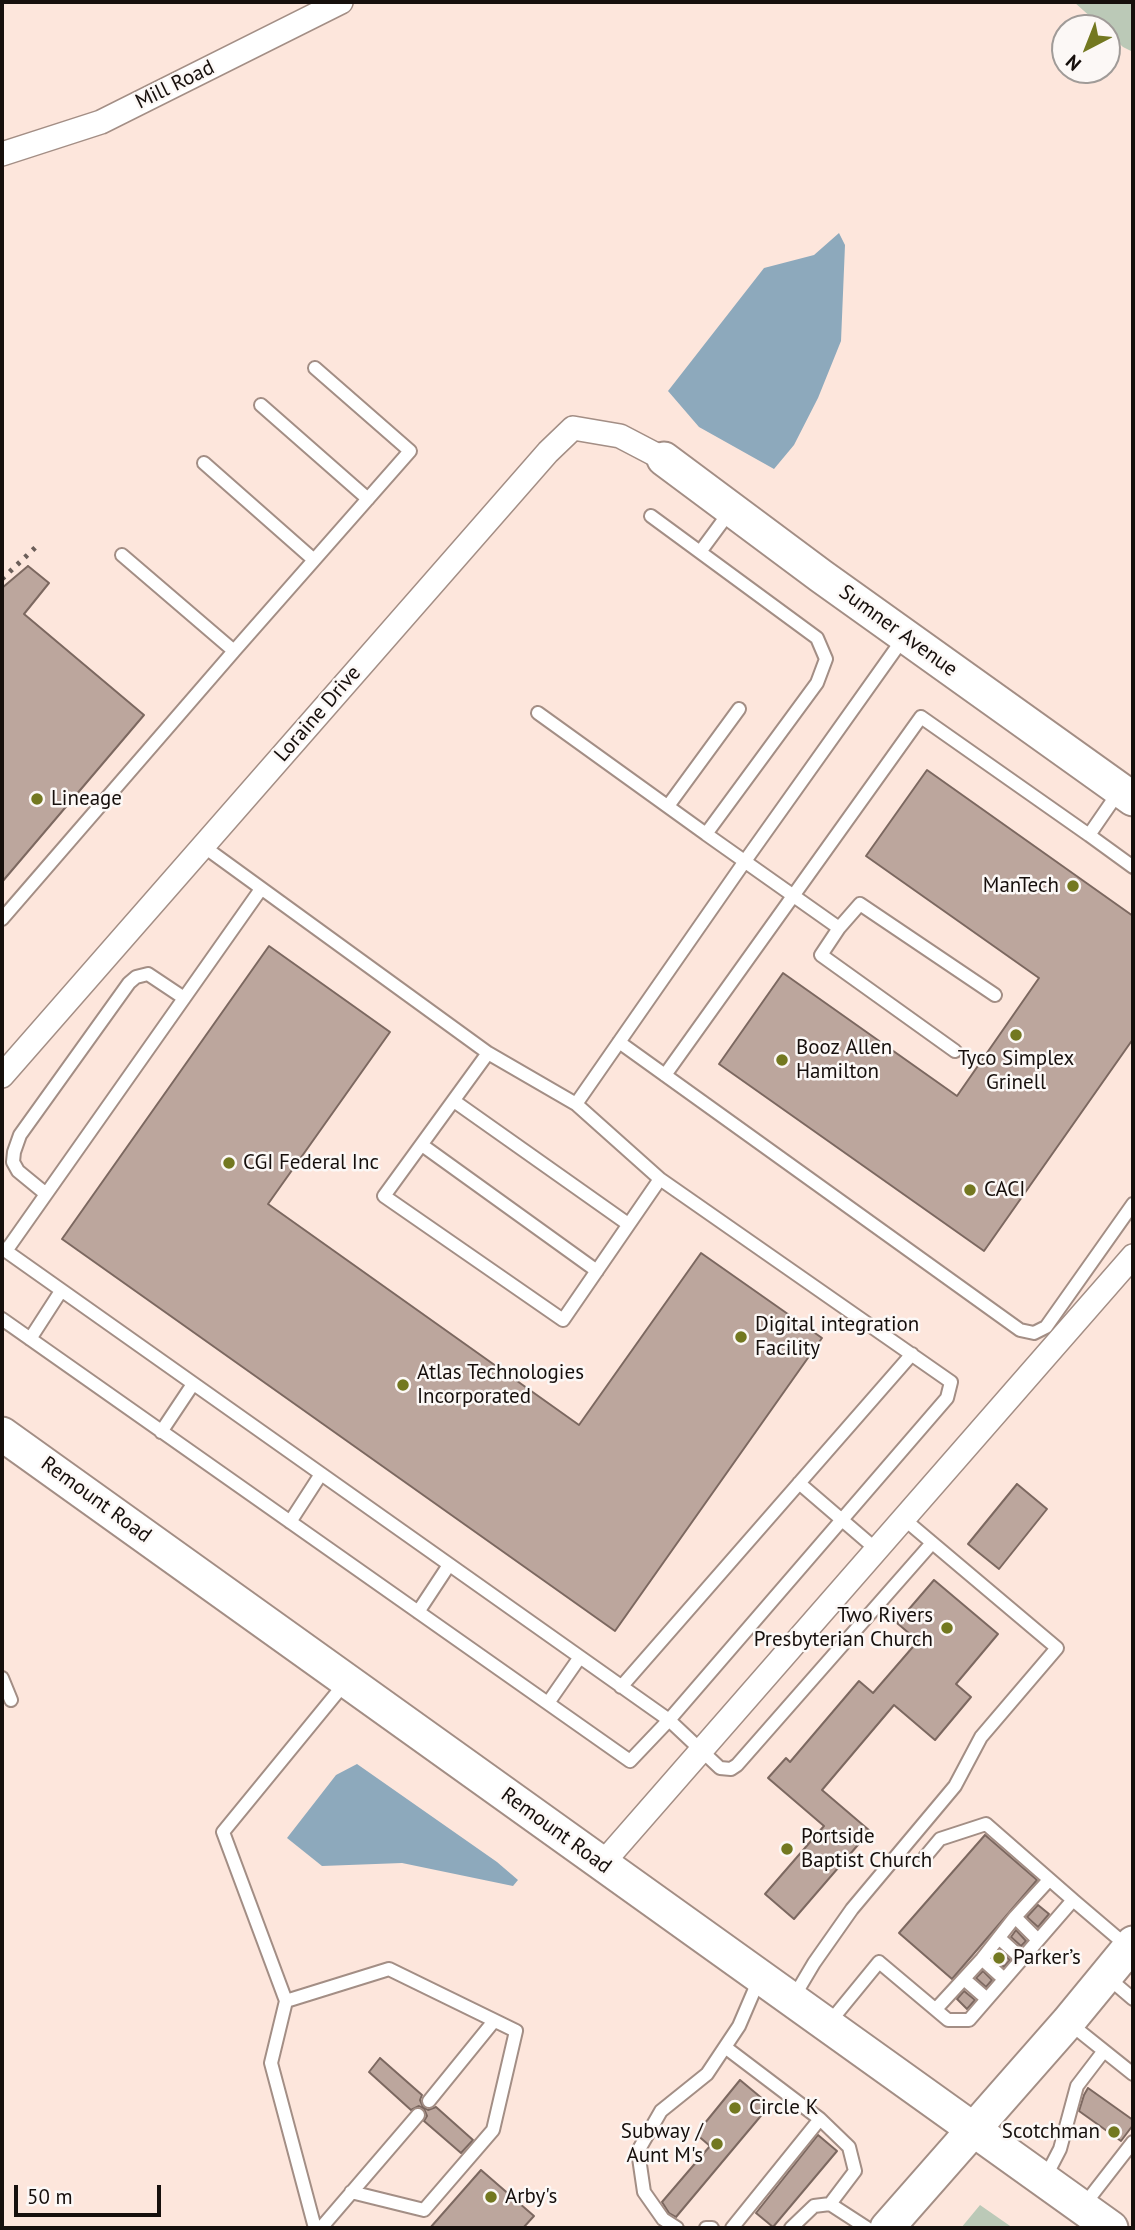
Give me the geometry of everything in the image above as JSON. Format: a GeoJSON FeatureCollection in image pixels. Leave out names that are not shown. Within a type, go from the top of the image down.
{"type":"FeatureCollection","features":[{"type":"Feature","properties":{"kind":"main road","name":"Sumner Avenue"},"geometry":{"type":"LineString","coordinates":[[664,459],[1127,795]]}},
{"type":"Feature","properties":{"kind":"main road","name":"Remount Road"},"geometry":{"type":"LineString","coordinates":[[2,1434],[1111,2228]]}},
{"type":"Feature","properties":{"kind":"main road"},"geometry":{"type":"LineString","coordinates":[[887,2228],[1068,2022],[1131,1945]]}},
{"type":"Feature","properties":{"kind":"street","name":"Mill Road"},"geometry":{"type":"LineString","coordinates":[[2,154],[101,122],[341,2]]}},
{"type":"Feature","properties":{"kind":"street","name":"Loraine Drive"},"geometry":{"type":"LineString","coordinates":[[2,1076],[548,452],[573,428],[620,436],[664,459]]}},
{"type":"Feature","properties":{"kind":"street"},"geometry":{"type":"LineString","coordinates":[[602,1864],[904,1519],[1130,1268]]}},
{"type":"Feature","properties":{"kind":"lane"},"geometry":{"type":"LineString","coordinates":[[2,919],[410,451],[315,368]]}},
{"type":"Feature","properties":{"kind":"lane"},"geometry":{"type":"LineString","coordinates":[[261,405],[368,499]]}},
{"type":"Feature","properties":{"kind":"lane"},"geometry":{"type":"LineString","coordinates":[[204,463],[314,560]]}},
{"type":"Feature","properties":{"kind":"lane"},"geometry":{"type":"LineString","coordinates":[[700,551],[732,509]]}},
{"type":"Feature","properties":{"kind":"lane"},"geometry":{"type":"LineString","coordinates":[[651,516],[817,638],[826,659],[817,682],[706,834]]}},
{"type":"Feature","properties":{"kind":"lane"},"geometry":{"type":"LineString","coordinates":[[122,555],[234,651]]}},
{"type":"Feature","properties":{"kind":"lane"},"geometry":{"type":"LineString","coordinates":[[576,1104],[905,636]]}},
{"type":"Feature","properties":{"kind":"lane"},"geometry":{"type":"LineString","coordinates":[[668,806],[739,709]]}},
{"type":"Feature","properties":{"kind":"lane"},"geometry":{"type":"LineString","coordinates":[[538,713],[839,928]]}},
{"type":"Feature","properties":{"kind":"lane"},"geometry":{"type":"LineString","coordinates":[[665,1075],[921,717],[1133,867]]}},
{"type":"Feature","properties":{"kind":"lane"},"geometry":{"type":"LineString","coordinates":[[1089,835],[1127,795]]}},
{"type":"Feature","properties":{"kind":"lane"},"geometry":{"type":"LineString","coordinates":[[2,1320],[630,1761],[669,1720],[947,1398],[951,1382],[660,1179],[576,1104],[488,1053],[203,846]]}},
{"type":"Feature","properties":{"kind":"lane"},"geometry":{"type":"LineString","coordinates":[[261,889],[4,1250],[669,1720],[720,1768],[731,1769],[737,1765],[932,1543]]}},
{"type":"Feature","properties":{"kind":"lane"},"geometry":{"type":"LineString","coordinates":[[956,1051],[821,956],[839,928],[860,904],[995,995]]}},
{"type":"Feature","properties":{"kind":"lane"},"geometry":{"type":"LineString","coordinates":[[46,1194],[18,1171],[13,1161],[13,1152],[20,1135],[136,977],[148,974],[184,998]]}},
{"type":"Feature","properties":{"kind":"lane"},"geometry":{"type":"LineString","coordinates":[[619,1042],[1020,1330],[1034,1333],[1046,1327],[1133,1204]]}},
{"type":"Feature","properties":{"kind":"lane"},"geometry":{"type":"LineString","coordinates":[[488,1053],[384,1196],[563,1320],[660,1179]]}},
{"type":"Feature","properties":{"kind":"lane"},"geometry":{"type":"LineString","coordinates":[[454,1101],[628,1224]]}},
{"type":"Feature","properties":{"kind":"lane"},"geometry":{"type":"LineString","coordinates":[[422,1145],[597,1271]]}},
{"type":"Feature","properties":{"kind":"lane"},"geometry":{"type":"LineString","coordinates":[[30,1339],[61,1291]]}},
{"type":"Feature","properties":{"kind":"lane"},"geometry":{"type":"LineString","coordinates":[[621,1687],[912,1354]]}},
{"type":"Feature","properties":{"kind":"lane"},"geometry":{"type":"LineString","coordinates":[[161,1432],[193,1384]]}},
{"type":"Feature","properties":{"kind":"lane"},"geometry":{"type":"LineString","coordinates":[[290,1522],[321,1474]]}},
{"type":"Feature","properties":{"kind":"lane"},"geometry":{"type":"LineString","coordinates":[[799,1483],[877,1550]]}},
{"type":"Feature","properties":{"kind":"lane"},"geometry":{"type":"LineString","coordinates":[[792,2000],[852,1909],[955,1786],[981,1737],[1057,1648],[904,1519]]}},
{"type":"Feature","properties":{"kind":"lane"},"geometry":{"type":"LineString","coordinates":[[418,1612],[449,1565]]}},
{"type":"Feature","properties":{"kind":"lane"},"geometry":{"type":"LineString","coordinates":[[548,1703],[580,1657]]}},
{"type":"Feature","properties":{"kind":"lane"},"geometry":{"type":"LineString","coordinates":[[2,1678],[11,1700]]}},
{"type":"Feature","properties":{"kind":"lane"},"geometry":{"type":"LineString","coordinates":[[318,2228],[271,2063],[286,2001],[223,1832],[347,1681]]}},
{"type":"Feature","properties":{"kind":"lane"},"geometry":{"type":"LineString","coordinates":[[925,1857],[940,1839],[986,1824],[1049,1880],[1131,1945]]}},
{"type":"Feature","properties":{"kind":"lane"},"geometry":{"type":"LineString","coordinates":[[936,2009],[1049,1880]]}},
{"type":"Feature","properties":{"kind":"lane"},"geometry":{"type":"LineString","coordinates":[[827,2026],[879,1962],[948,2020],[969,2020],[1073,1900]]}},
{"type":"Feature","properties":{"kind":"lane"},"geometry":{"type":"LineString","coordinates":[[1015,1917],[1038,1940]]}},
{"type":"Feature","properties":{"kind":"lane"},"geometry":{"type":"LineString","coordinates":[[999,1938],[1022,1959]]}},
{"type":"Feature","properties":{"kind":"lane"},"geometry":{"type":"LineString","coordinates":[[982,1959],[1004,1979]]}},
{"type":"Feature","properties":{"kind":"lane"},"geometry":{"type":"LineString","coordinates":[[286,2001],[389,1969],[516,2031],[493,2130],[424,2210],[351,2192]]}},
{"type":"Feature","properties":{"kind":"lane"},"geometry":{"type":"LineString","coordinates":[[1106,1976],[1133,1999]]}},
{"type":"Feature","properties":{"kind":"lane"},"geometry":{"type":"LineString","coordinates":[[677,2228],[663,2219],[644,2192],[638,2151],[661,2111],[707,2074],[739,2026],[760,1977]]}},
{"type":"Feature","properties":{"kind":"lane"},"geometry":{"type":"LineString","coordinates":[[964,1979],[987,1999]]}},
{"type":"Feature","properties":{"kind":"lane"},"geometry":{"type":"LineString","coordinates":[[429,2101],[494,2021]]}},
{"type":"Feature","properties":{"kind":"lane"},"geometry":{"type":"LineString","coordinates":[[1068,2022],[1133,2074]]}},
{"type":"Feature","properties":{"kind":"lane"},"geometry":{"type":"LineString","coordinates":[[725,2047],[820,2119],[849,2147],[855,2171],[830,2204]]}},
{"type":"Feature","properties":{"kind":"lane"},"geometry":{"type":"LineString","coordinates":[[1044,2182],[1060,2149],[1077,2086],[1103,2052]]}},
{"type":"Feature","properties":{"kind":"lane"},"geometry":{"type":"LineString","coordinates":[[318,2228],[418,2115]]}},
{"type":"Feature","properties":{"kind":"lane"},"geometry":{"type":"LineString","coordinates":[[732,2228],[820,2119]]}},
{"type":"Feature","properties":{"kind":"lane"},"geometry":{"type":"LineString","coordinates":[[1082,2207],[1133,2142]]}},
{"type":"Feature","properties":{"kind":"lane"},"geometry":{"type":"LineString","coordinates":[[791,2228],[814,2206],[830,2204],[867,2228]]}},
{"type":"Feature","properties":{"kind":"lane"},"geometry":{"type":"LineString","coordinates":[[706,2228],[712,2228]]}},
{"type":"Feature","properties":{"kind":"green space"},"geometry":{"type":"Polygon","coordinates":[[[1074,2],[1133,2],[1133,52],[1121,45],[1121,14],[1087,14],[1074,2]]]}},
{"type":"Feature","properties":{"kind":"green space"},"geometry":{"type":"Polygon","coordinates":[[[980,2205],[1013,2228],[961,2228],[980,2205]]]}},
{"type":"Feature","properties":{"kind":"water"},"geometry":{"type":"Polygon","coordinates":[[[839,233],[845,245],[841,341],[818,398],[794,445],[774,469],[699,427],[668,391],[764,268],[814,255],[839,233]]]}},
{"type":"Feature","properties":{"kind":"water"},"geometry":{"type":"Polygon","coordinates":[[[357,1764],[497,1862],[518,1880],[513,1886],[402,1863],[322,1866],[287,1838],[336,1775],[357,1764]]]}},
{"type":"Feature","properties":{"kind":"building","name":"Lineage"},"geometry":{"type":"Polygon","coordinates":[[[28,566],[49,583],[24,614],[144,715],[2,882],[2,588],[28,566]]]}},
{"type":"Feature","properties":{"kind":"building"},"geometry":{"type":"Polygon","coordinates":[[[927,770],[1133,916],[1133,1039],[984,1251],[719,1064],[783,973],[957,1096],[1039,978],[866,856],[927,770]]]}},
{"type":"Feature","properties":{"kind":"building"},"geometry":{"type":"Polygon","coordinates":[[[269,946],[390,1032],[268,1204],[579,1425],[701,1253],[822,1338],[615,1631],[62,1239],[269,946]]]}},
{"type":"Feature","properties":{"kind":"building"},"geometry":{"type":"Polygon","coordinates":[[[1017,1484],[1047,1509],[999,1569],[968,1544],[1017,1484]]]}},
{"type":"Feature","properties":{"kind":"building"},"geometry":{"type":"Polygon","coordinates":[[[934,1580],[998,1634],[956,1684],[971,1697],[935,1740],[894,1705],[822,1790],[870,1831],[794,1919],[765,1894],[824,1826],[768,1778],[786,1758],[790,1762],[859,1681],[873,1693],[918,1641],[897,1623],[934,1580]]]}},
{"type":"Feature","properties":{"kind":"building"},"geometry":{"type":"Polygon","coordinates":[[[985,1835],[1037,1880],[952,1979],[899,1933],[985,1835]]]}},
{"type":"Feature","properties":{"kind":"building"},"geometry":{"type":"Polygon","coordinates":[[[1038,1905],[1049,1914],[1038,1927],[1027,1917],[1038,1905]]]}},
{"type":"Feature","properties":{"kind":"building"},"geometry":{"type":"Polygon","coordinates":[[[1016,1930],[1026,1941],[1021,1946],[1011,1937],[1016,1930]]]}},
{"type":"Feature","properties":{"kind":"building"},"geometry":{"type":"Polygon","coordinates":[[[1000,1951],[1010,1960],[1004,1967],[994,1958],[1000,1951]]]}},
{"type":"Feature","properties":{"kind":"building"},"geometry":{"type":"Polygon","coordinates":[[[983,1971],[992,1980],[986,1987],[976,1978],[983,1971]]]}},
{"type":"Feature","properties":{"kind":"building"},"geometry":{"type":"Polygon","coordinates":[[[964,1991],[975,2000],[967,2009],[957,1999],[964,1991]]]}},
{"type":"Feature","properties":{"kind":"building"},"geometry":{"type":"Polygon","coordinates":[[[380,2058],[422,2095],[420,2100],[423,2107],[428,2110],[436,2107],[473,2140],[461,2153],[424,2121],[427,2116],[424,2109],[419,2106],[411,2110],[369,2072],[380,2058]]]}},
{"type":"Feature","properties":{"kind":"building"},"geometry":{"type":"Polygon","coordinates":[[[740,2080],[770,2105],[676,2217],[669,2213],[662,2202],[710,2146],[696,2134],[740,2080]]]}},
{"type":"Feature","properties":{"kind":"building"},"geometry":{"type":"Polygon","coordinates":[[[1088,2088],[1133,2120],[1133,2125],[1121,2141],[1079,2111],[1088,2088]]]}},
{"type":"Feature","properties":{"kind":"building"},"geometry":{"type":"Polygon","coordinates":[[[818,2135],[837,2151],[773,2227],[756,2213],[818,2135]]]}},
{"type":"Feature","properties":{"kind":"building"},"geometry":{"type":"Polygon","coordinates":[[[481,2170],[534,2216],[523,2228],[430,2228],[481,2170]]]}},
{"type":"Feature","properties":{"kind":"railway"},"geometry":{"type":"LineString","coordinates":[[2,579],[37,546]]}},
{"type":"Feature","properties":{"kind":"place","name":"Lineage"},"geometry":{"type":"Point","coordinates":[37,799]}},
{"type":"Feature","properties":{"kind":"place","name":"ManTech"},"geometry":{"type":"Point","coordinates":[1073,886]}},
{"type":"Feature","properties":{"kind":"place","name":"Tyco Simplex Grinell"},"geometry":{"type":"Point","coordinates":[1016,1035]}},
{"type":"Feature","properties":{"kind":"place","name":"Booz Allen Hamilton"},"geometry":{"type":"Point","coordinates":[782,1060]}},
{"type":"Feature","properties":{"kind":"place","name":"CGI Federal Inc"},"geometry":{"type":"Point","coordinates":[229,1163]}},
{"type":"Feature","properties":{"kind":"place","name":"CACI"},"geometry":{"type":"Point","coordinates":[970,1190]}},
{"type":"Feature","properties":{"kind":"place","name":"Digital integration Facility"},"geometry":{"type":"Point","coordinates":[741,1337]}},
{"type":"Feature","properties":{"kind":"place","name":"Atlas Technologies Incorporated"},"geometry":{"type":"Point","coordinates":[403,1385]}},
{"type":"Feature","properties":{"kind":"place","name":"Two Rivers Presbyterian Church"},"geometry":{"type":"Point","coordinates":[947,1628]}},
{"type":"Feature","properties":{"kind":"place","name":"Portside Baptist Church"},"geometry":{"type":"Point","coordinates":[787,1849]}},
{"type":"Feature","properties":{"kind":"place","name":"Parker’s"},"geometry":{"type":"Point","coordinates":[999,1958]}},
{"type":"Feature","properties":{"kind":"place","name":"Circle K"},"geometry":{"type":"Point","coordinates":[735,2108]}},
{"type":"Feature","properties":{"kind":"place","name":"Scotchman"},"geometry":{"type":"Point","coordinates":[1114,2132]}},
{"type":"Feature","properties":{"kind":"place","name":"Subway / Aunt M's"},"geometry":{"type":"Point","coordinates":[717,2144]}},
{"type":"Feature","properties":{"kind":"place","name":"Arby's"},"geometry":{"type":"Point","coordinates":[491,2197]}}]}
